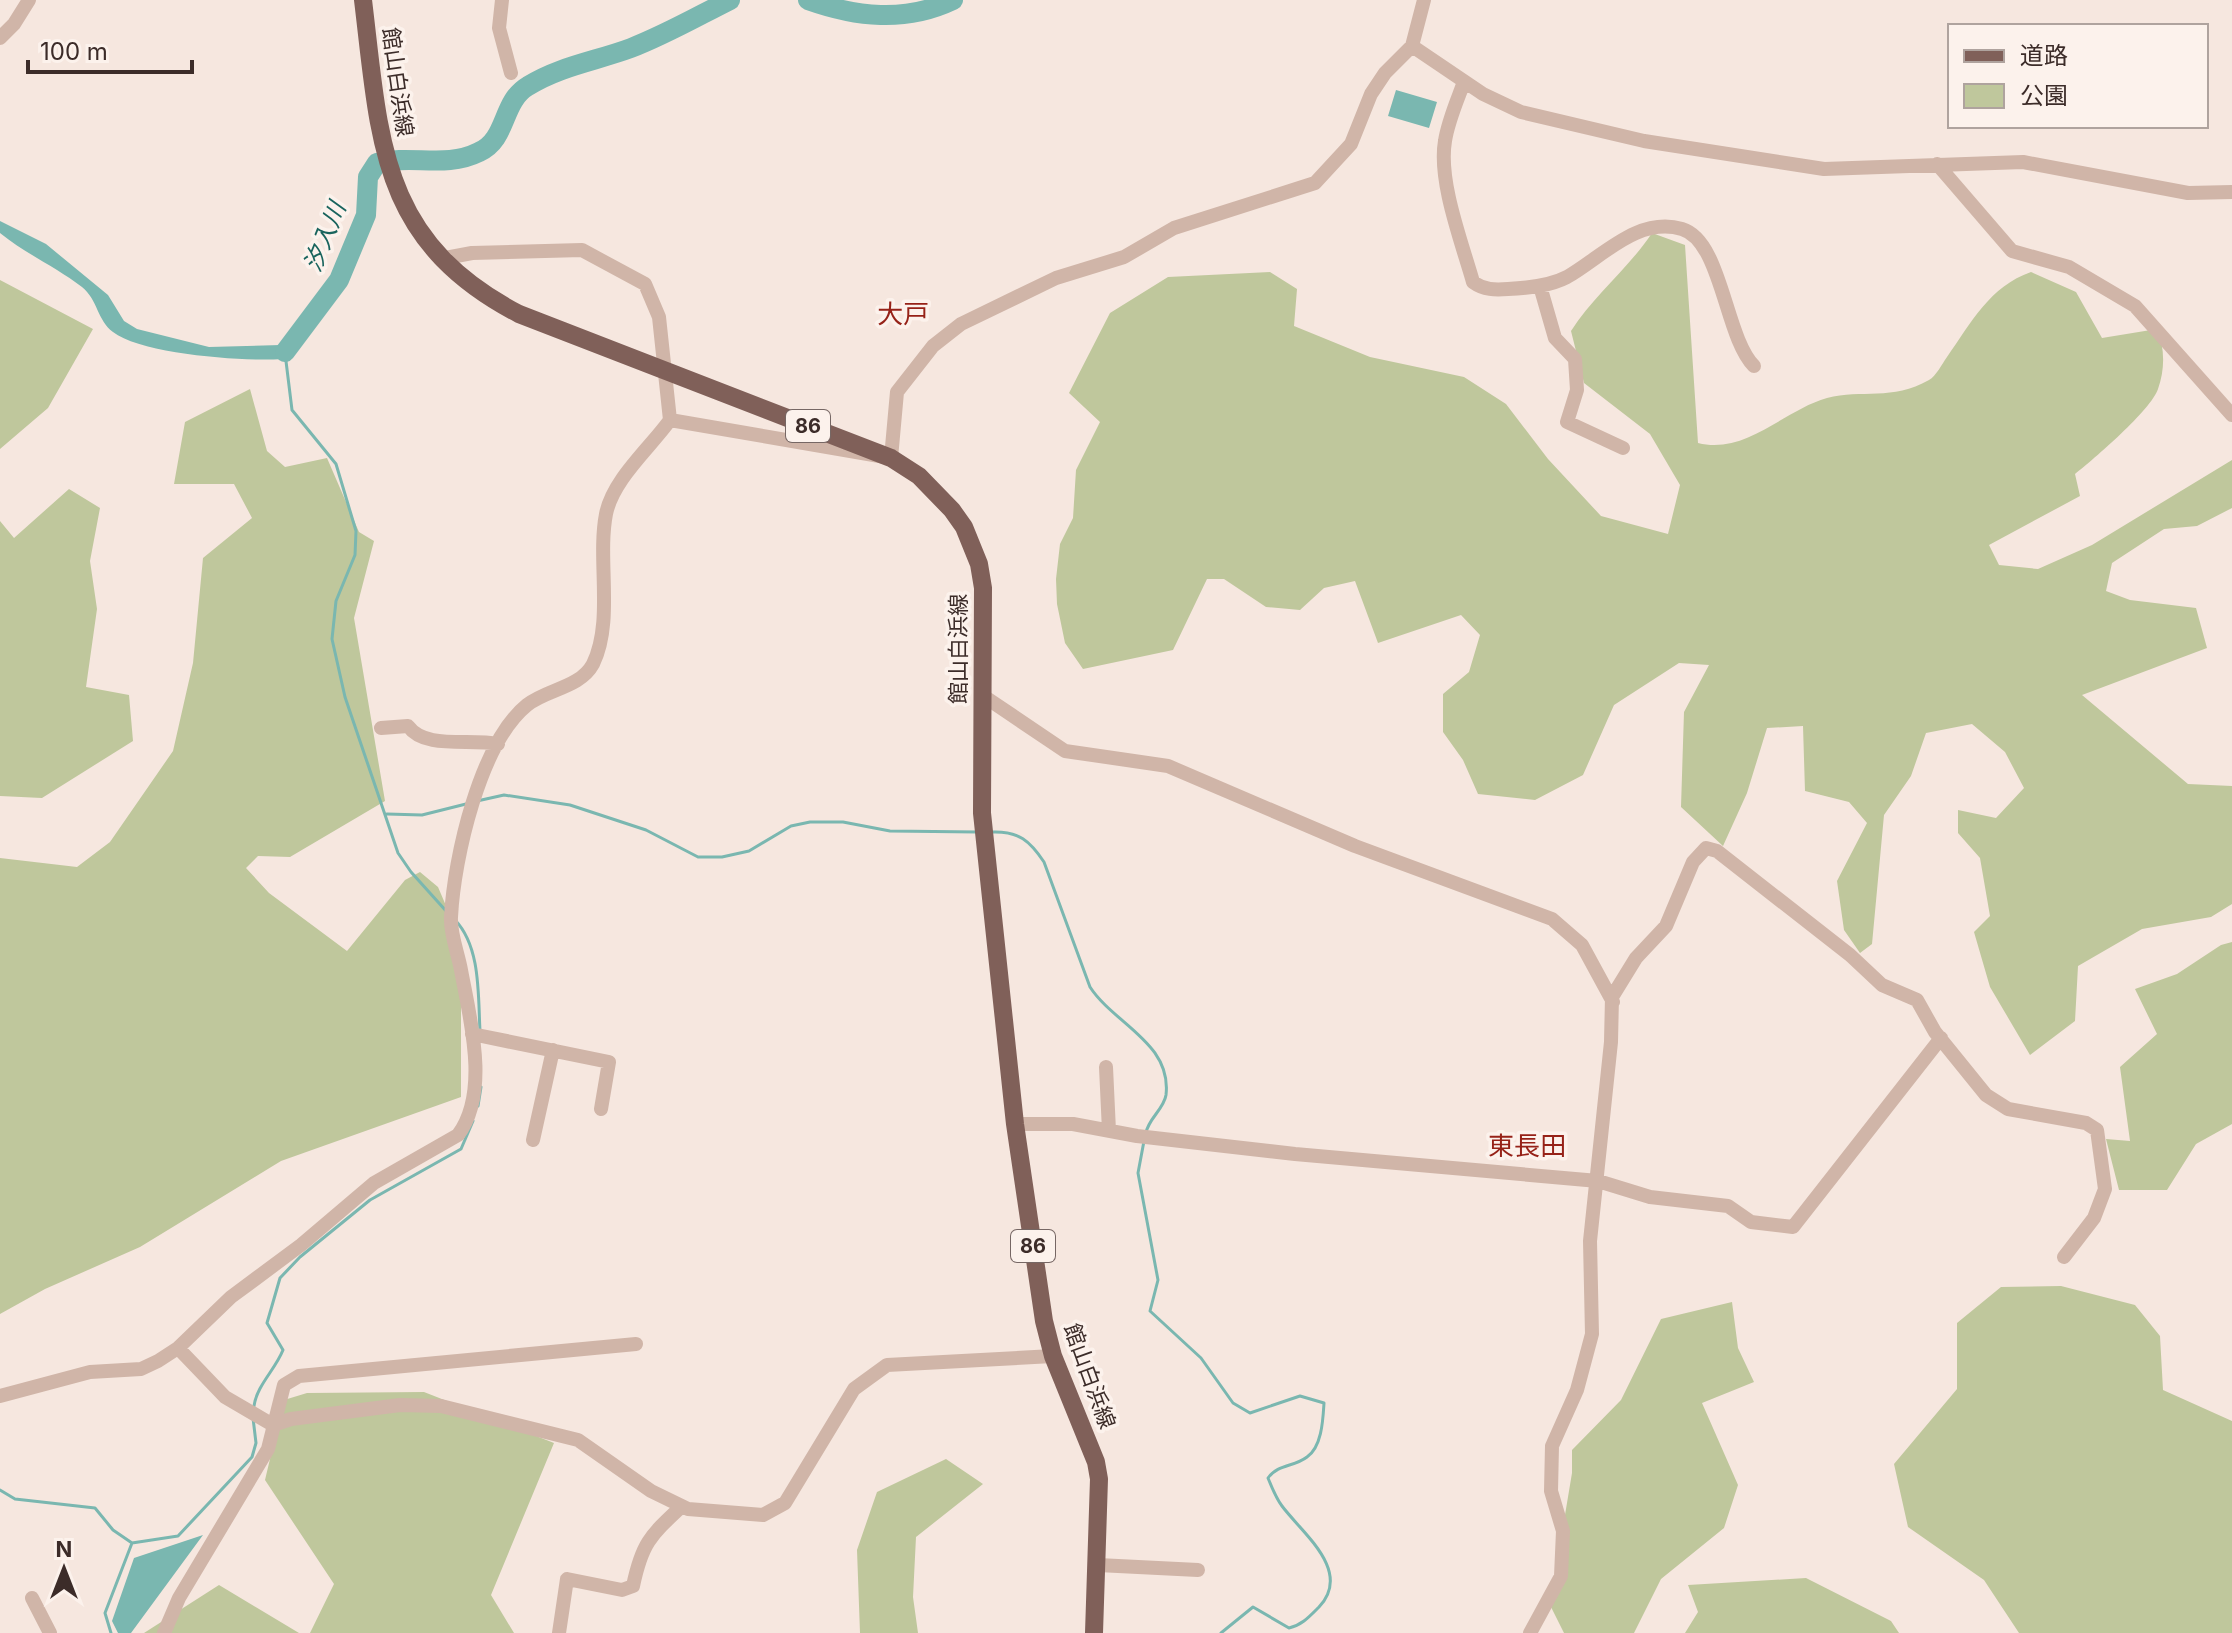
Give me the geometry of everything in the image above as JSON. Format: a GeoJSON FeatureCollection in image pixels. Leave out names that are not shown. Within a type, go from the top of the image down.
{"type":"FeatureCollection","features":[{"type":"Feature","properties":{"kind":"main road","name":"館山白浜線"},"geometry":{"type":"LineString","coordinates":[[363,0],[380,142],[400,197],[440,259],[480,294],[519,314],[891,458],[936,492],[964,527],[974,547],[983,588],[982,813],[1015,1124],[1042,1307],[1053,1356],[1096,1462],[1101,1506],[1094,1633]]}},
{"type":"Feature","properties":{"kind":"street"},"geometry":{"type":"LineString","coordinates":[[0,38],[14,24],[29,0]]}},
{"type":"Feature","properties":{"kind":"street"},"geometry":{"type":"LineString","coordinates":[[502,0],[499,28],[511,73]]}},
{"type":"Feature","properties":{"kind":"street"},"geometry":{"type":"LineString","coordinates":[[670,420],[891,458],[897,392],[942,338],[961,324],[1056,278],[1124,257],[1174,228],[1315,183],[1351,144],[1371,94],[1385,73],[1412,46],[1424,0]]}},
{"type":"Feature","properties":{"kind":"street"},"geometry":{"type":"LineString","coordinates":[[1412,46],[1464,82],[1513,109],[1563,125],[1738,158],[1824,169],[2023,162],[2188,193],[2232,192]]}},
{"type":"Feature","properties":{"kind":"street"},"geometry":{"type":"LineString","coordinates":[[1464,82],[1444,143],[1445,167],[1473,282],[1493,290],[1540,286],[1566,277],[1641,231],[1671,227],[1686,230],[1697,238],[1716,275],[1740,349],[1754,366]]}},
{"type":"Feature","properties":{"kind":"street"},"geometry":{"type":"LineString","coordinates":[[1937,164],[2012,251],[2069,267],[2135,306],[2232,415]]}},
{"type":"Feature","properties":{"kind":"street"},"geometry":{"type":"LineString","coordinates":[[0,1396],[90,1372],[141,1369],[178,1348],[231,1297],[301,1245],[369,1187],[458,1135],[474,1091],[479,1035],[451,922],[452,905],[459,858],[479,788],[498,744],[517,714],[530,702],[587,674],[594,661],[604,592],[606,511],[615,491],[670,420],[659,317],[645,284],[582,250],[472,253],[440,259]]}},
{"type":"Feature","properties":{"kind":"street"},"geometry":{"type":"LineString","coordinates":[[1540,286],[1555,338],[1575,359],[1577,390],[1567,422],[1623,448]]}},
{"type":"Feature","properties":{"kind":"street"},"geometry":{"type":"LineString","coordinates":[[982,695],[1065,751],[1179,769],[1355,846],[1552,919],[1582,945],[1613,1002]]}},
{"type":"Feature","properties":{"kind":"street"},"geometry":{"type":"LineString","coordinates":[[381,728],[408,726],[415,737],[431,742],[461,739],[498,744]]}},
{"type":"Feature","properties":{"kind":"street"},"geometry":{"type":"LineString","coordinates":[[1530,1633],[1561,1576],[1563,1531],[1551,1491],[1552,1446],[1577,1390],[1592,1334],[1590,1241],[1598,1181],[1612,997],[1636,958],[1666,926],[1693,862],[1706,848],[1717,851],[1850,955],[1882,985],[1917,1000],[1941,1038],[1979,1087],[2008,1109],[2086,1123],[2097,1130],[2105,1189],[2094,1218],[2064,1257]]}},
{"type":"Feature","properties":{"kind":"street"},"geometry":{"type":"LineString","coordinates":[[479,1035],[609,1062],[601,1109]]}},
{"type":"Feature","properties":{"kind":"street"},"geometry":{"type":"LineString","coordinates":[[1015,1124],[1073,1124],[1155,1138],[1598,1181],[1650,1197],[1728,1206],[1751,1222],[1793,1227],[1941,1038]]}},
{"type":"Feature","properties":{"kind":"street"},"geometry":{"type":"LineString","coordinates":[[533,1140],[553,1050]]}},
{"type":"Feature","properties":{"kind":"street"},"geometry":{"type":"LineString","coordinates":[[1106,1067],[1109,1131]]}},
{"type":"Feature","properties":{"kind":"street"},"geometry":{"type":"LineString","coordinates":[[164,1633],[179,1598],[268,1449],[284,1385],[299,1376],[636,1344]]}},
{"type":"Feature","properties":{"kind":"street"},"geometry":{"type":"LineString","coordinates":[[178,1348],[225,1397],[273,1425],[291,1419],[400,1405],[441,1406],[578,1440],[651,1491],[681,1507],[720,1514],[763,1515],[776,1511],[803,1476],[854,1389],[887,1365],[1053,1356]]}},
{"type":"Feature","properties":{"kind":"street"},"geometry":{"type":"LineString","coordinates":[[559,1633],[567,1579],[622,1590],[633,1586],[640,1552],[681,1507]]}},
{"type":"Feature","properties":{"kind":"street"},"geometry":{"type":"LineString","coordinates":[[1098,1565],[1198,1570]]}},
{"type":"Feature","properties":{"kind":"street"},"geometry":{"type":"LineString","coordinates":[[32,1598],[50,1633]]}},
{"type":"Feature","properties":{"kind":"green space"},"geometry":{"type":"Polygon","coordinates":[[[1652,233],[1685,245],[1698,443],[1732,443],[1827,398],[1890,393],[1929,380],[1993,296],[2004,286],[2031,272],[2076,292],[2102,338],[2157,329],[2162,344],[2163,366],[2153,398],[2121,434],[2075,474],[2080,496],[1989,545],[1999,565],[2038,569],[2092,545],[2232,460],[2232,508],[2197,526],[2164,529],[2112,563],[2106,591],[2130,600],[2196,608],[2207,648],[2082,695],[2188,784],[2232,786],[2232,904],[2211,917],[2142,929],[2078,966],[2075,1021],[2030,1055],[1990,987],[1974,932],[1990,916],[1980,858],[1958,833],[1958,810],[1996,818],[2024,788],[2005,752],[1972,724],[1926,733],[1911,776],[1884,815],[1872,944],[1860,953],[1844,930],[1837,881],[1867,823],[1849,802],[1805,791],[1803,726],[1767,728],[1747,793],[1723,846],[1681,807],[1684,712],[1709,665],[1679,663],[1614,705],[1583,775],[1535,800],[1478,794],[1463,760],[1443,732],[1443,694],[1469,672],[1480,635],[1461,615],[1378,643],[1355,581],[1324,588],[1300,610],[1266,607],[1224,579],[1207,579],[1173,650],[1083,669],[1065,643],[1057,604],[1060,544],[1073,518],[1076,470],[1100,422],[1069,393],[1110,313],[1168,277],[1270,272],[1297,289],[1294,326],[1370,357],[1464,377],[1506,404],[1548,459],[1601,516],[1668,534],[1680,485],[1650,434],[1584,383],[1571,331],[1652,233]]]}},
{"type":"Feature","properties":{"kind":"green space"},"geometry":{"type":"Polygon","coordinates":[[[0,280],[93,329],[48,408],[0,449],[0,280]]]}},
{"type":"Feature","properties":{"kind":"green space"},"geometry":{"type":"Polygon","coordinates":[[[250,389],[267,451],[285,467],[327,458],[359,532],[374,541],[354,618],[385,801],[290,857],[258,856],[246,868],[269,893],[347,951],[405,880],[420,872],[438,887],[461,941],[461,1097],[281,1161],[140,1247],[45,1289],[0,1314],[0,858],[77,867],[110,842],[173,751],[193,663],[203,558],[252,518],[234,484],[174,484],[185,422],[250,389]]]}},
{"type":"Feature","properties":{"kind":"green space"},"geometry":{"type":"Polygon","coordinates":[[[69,489],[100,508],[90,561],[97,609],[86,687],[129,695],[133,741],[42,798],[0,796],[0,521],[14,538],[69,489]]]}},
{"type":"Feature","properties":{"kind":"green space"},"geometry":{"type":"Polygon","coordinates":[[[2232,942],[2232,1124],[2196,1144],[2167,1190],[2119,1190],[2106,1139],[2130,1141],[2120,1067],[2157,1034],[2135,989],[2177,974],[2221,945],[2232,942]]]}},
{"type":"Feature","properties":{"kind":"green space"},"geometry":{"type":"Polygon","coordinates":[[[2061,1286],[2135,1305],[2160,1336],[2163,1390],[2232,1421],[2232,1633],[2019,1633],[1984,1580],[1908,1527],[1894,1464],[1957,1389],[1957,1323],[2001,1287],[2061,1286]]]}},
{"type":"Feature","properties":{"kind":"green space"},"geometry":{"type":"Polygon","coordinates":[[[1732,1302],[1738,1348],[1754,1382],[1702,1403],[1738,1485],[1724,1528],[1661,1579],[1634,1633],[1564,1633],[1550,1605],[1572,1473],[1572,1450],[1621,1400],[1661,1319],[1732,1302]]]}},
{"type":"Feature","properties":{"kind":"green space"},"geometry":{"type":"Polygon","coordinates":[[[424,1392],[554,1443],[491,1595],[514,1633],[310,1633],[334,1584],[265,1480],[284,1400],[307,1393],[424,1392]]]}},
{"type":"Feature","properties":{"kind":"green space"},"geometry":{"type":"Polygon","coordinates":[[[946,1459],[983,1484],[916,1537],[913,1597],[918,1633],[860,1633],[857,1550],[877,1492],[946,1459]]]}},
{"type":"Feature","properties":{"kind":"green space"},"geometry":{"type":"Polygon","coordinates":[[[1806,1578],[1891,1621],[1899,1633],[1685,1633],[1698,1612],[1688,1585],[1806,1578]]]}},
{"type":"Feature","properties":{"kind":"green space"},"geometry":{"type":"Polygon","coordinates":[[[219,1585],[299,1633],[144,1633],[219,1585]]]}},
{"type":"Feature","properties":{"kind":"water"},"geometry":{"type":"Polygon","coordinates":[[[1396,90],[1437,102],[1429,128],[1388,116],[1396,90]]]}},
{"type":"Feature","properties":{"kind":"water"},"geometry":{"type":"Polygon","coordinates":[[[0,221],[46,244],[108,295],[124,321],[137,329],[209,347],[281,345],[300,332],[282,359],[194,355],[127,340],[108,327],[82,287],[0,233],[0,221]]]}},
{"type":"Feature","properties":{"kind":"water"},"geometry":{"type":"Polygon","coordinates":[[[203,1535],[131,1633],[118,1633],[112,1621],[134,1558],[203,1535]]]}},
{"type":"Feature","properties":{"kind":"waterway","name":"汐入川"},"geometry":{"type":"LineString","coordinates":[[285,352],[339,280],[366,215],[368,177],[377,163],[454,160],[479,152],[495,138],[513,101],[528,86],[565,69],[644,43],[730,0]]}},
{"type":"Feature","properties":{"kind":"waterway","name":"汐入川"},"geometry":{"type":"LineString","coordinates":[[808,0],[862,14],[880,15],[917,12],[953,0]]}},
{"type":"Feature","properties":{"kind":"waterway"},"geometry":{"type":"LineString","coordinates":[[285,353],[292,410],[336,464],[356,531],[355,555],[336,601],[332,639],[345,697],[398,853],[447,912]]}},
{"type":"Feature","properties":{"kind":"waterway"},"geometry":{"type":"LineString","coordinates":[[477,801],[504,795],[570,805],[646,830],[698,857],[722,857],[749,851],[791,826],[810,822],[843,822],[890,831],[977,832]]}},
{"type":"Feature","properties":{"kind":"waterway"},"geometry":{"type":"LineString","coordinates":[[387,814],[422,815],[466,804]]}},
{"type":"Feature","properties":{"kind":"waterway"},"geometry":{"type":"LineString","coordinates":[[992,832],[1017,836],[1029,843],[1039,855],[1090,987],[1139,1035],[1160,1061],[1166,1095],[1146,1133]]}},
{"type":"Feature","properties":{"kind":"waterway"},"geometry":{"type":"LineString","coordinates":[[455,920],[470,944],[474,958],[480,1031]]}},
{"type":"Feature","properties":{"kind":"waterway"},"geometry":{"type":"LineString","coordinates":[[478,1106],[481,1087]]}},
{"type":"Feature","properties":{"kind":"waterway"},"geometry":{"type":"LineString","coordinates":[[254,1406],[259,1391],[283,1350],[267,1323],[280,1278],[300,1257],[370,1200],[461,1149],[473,1121]]}},
{"type":"Feature","properties":{"kind":"waterway"},"geometry":{"type":"LineString","coordinates":[[1144,1141],[1138,1173],[1158,1280],[1150,1311],[1201,1358],[1233,1403],[1250,1413],[1300,1396],[1324,1403],[1316,1447],[1302,1460],[1276,1470],[1268,1478],[1282,1506],[1328,1566],[1328,1593],[1319,1607],[1294,1627],[1289,1628],[1253,1607],[1221,1633]]}},
{"type":"Feature","properties":{"kind":"waterway"},"geometry":{"type":"LineString","coordinates":[[0,1490],[15,1499],[95,1508],[113,1530],[132,1543],[178,1536],[252,1457],[256,1443],[253,1418]]}},
{"type":"Feature","properties":{"kind":"waterway"},"geometry":{"type":"LineString","coordinates":[[111,1633],[105,1613],[132,1543]]}},
{"type":"Feature","properties":{"kind":"district","name":"大戸"},"geometry":{"type":"Point","coordinates":[903,314]}},
{"type":"Feature","properties":{"kind":"district","name":"東長田"},"geometry":{"type":"Point","coordinates":[1527,1146]}}]}
